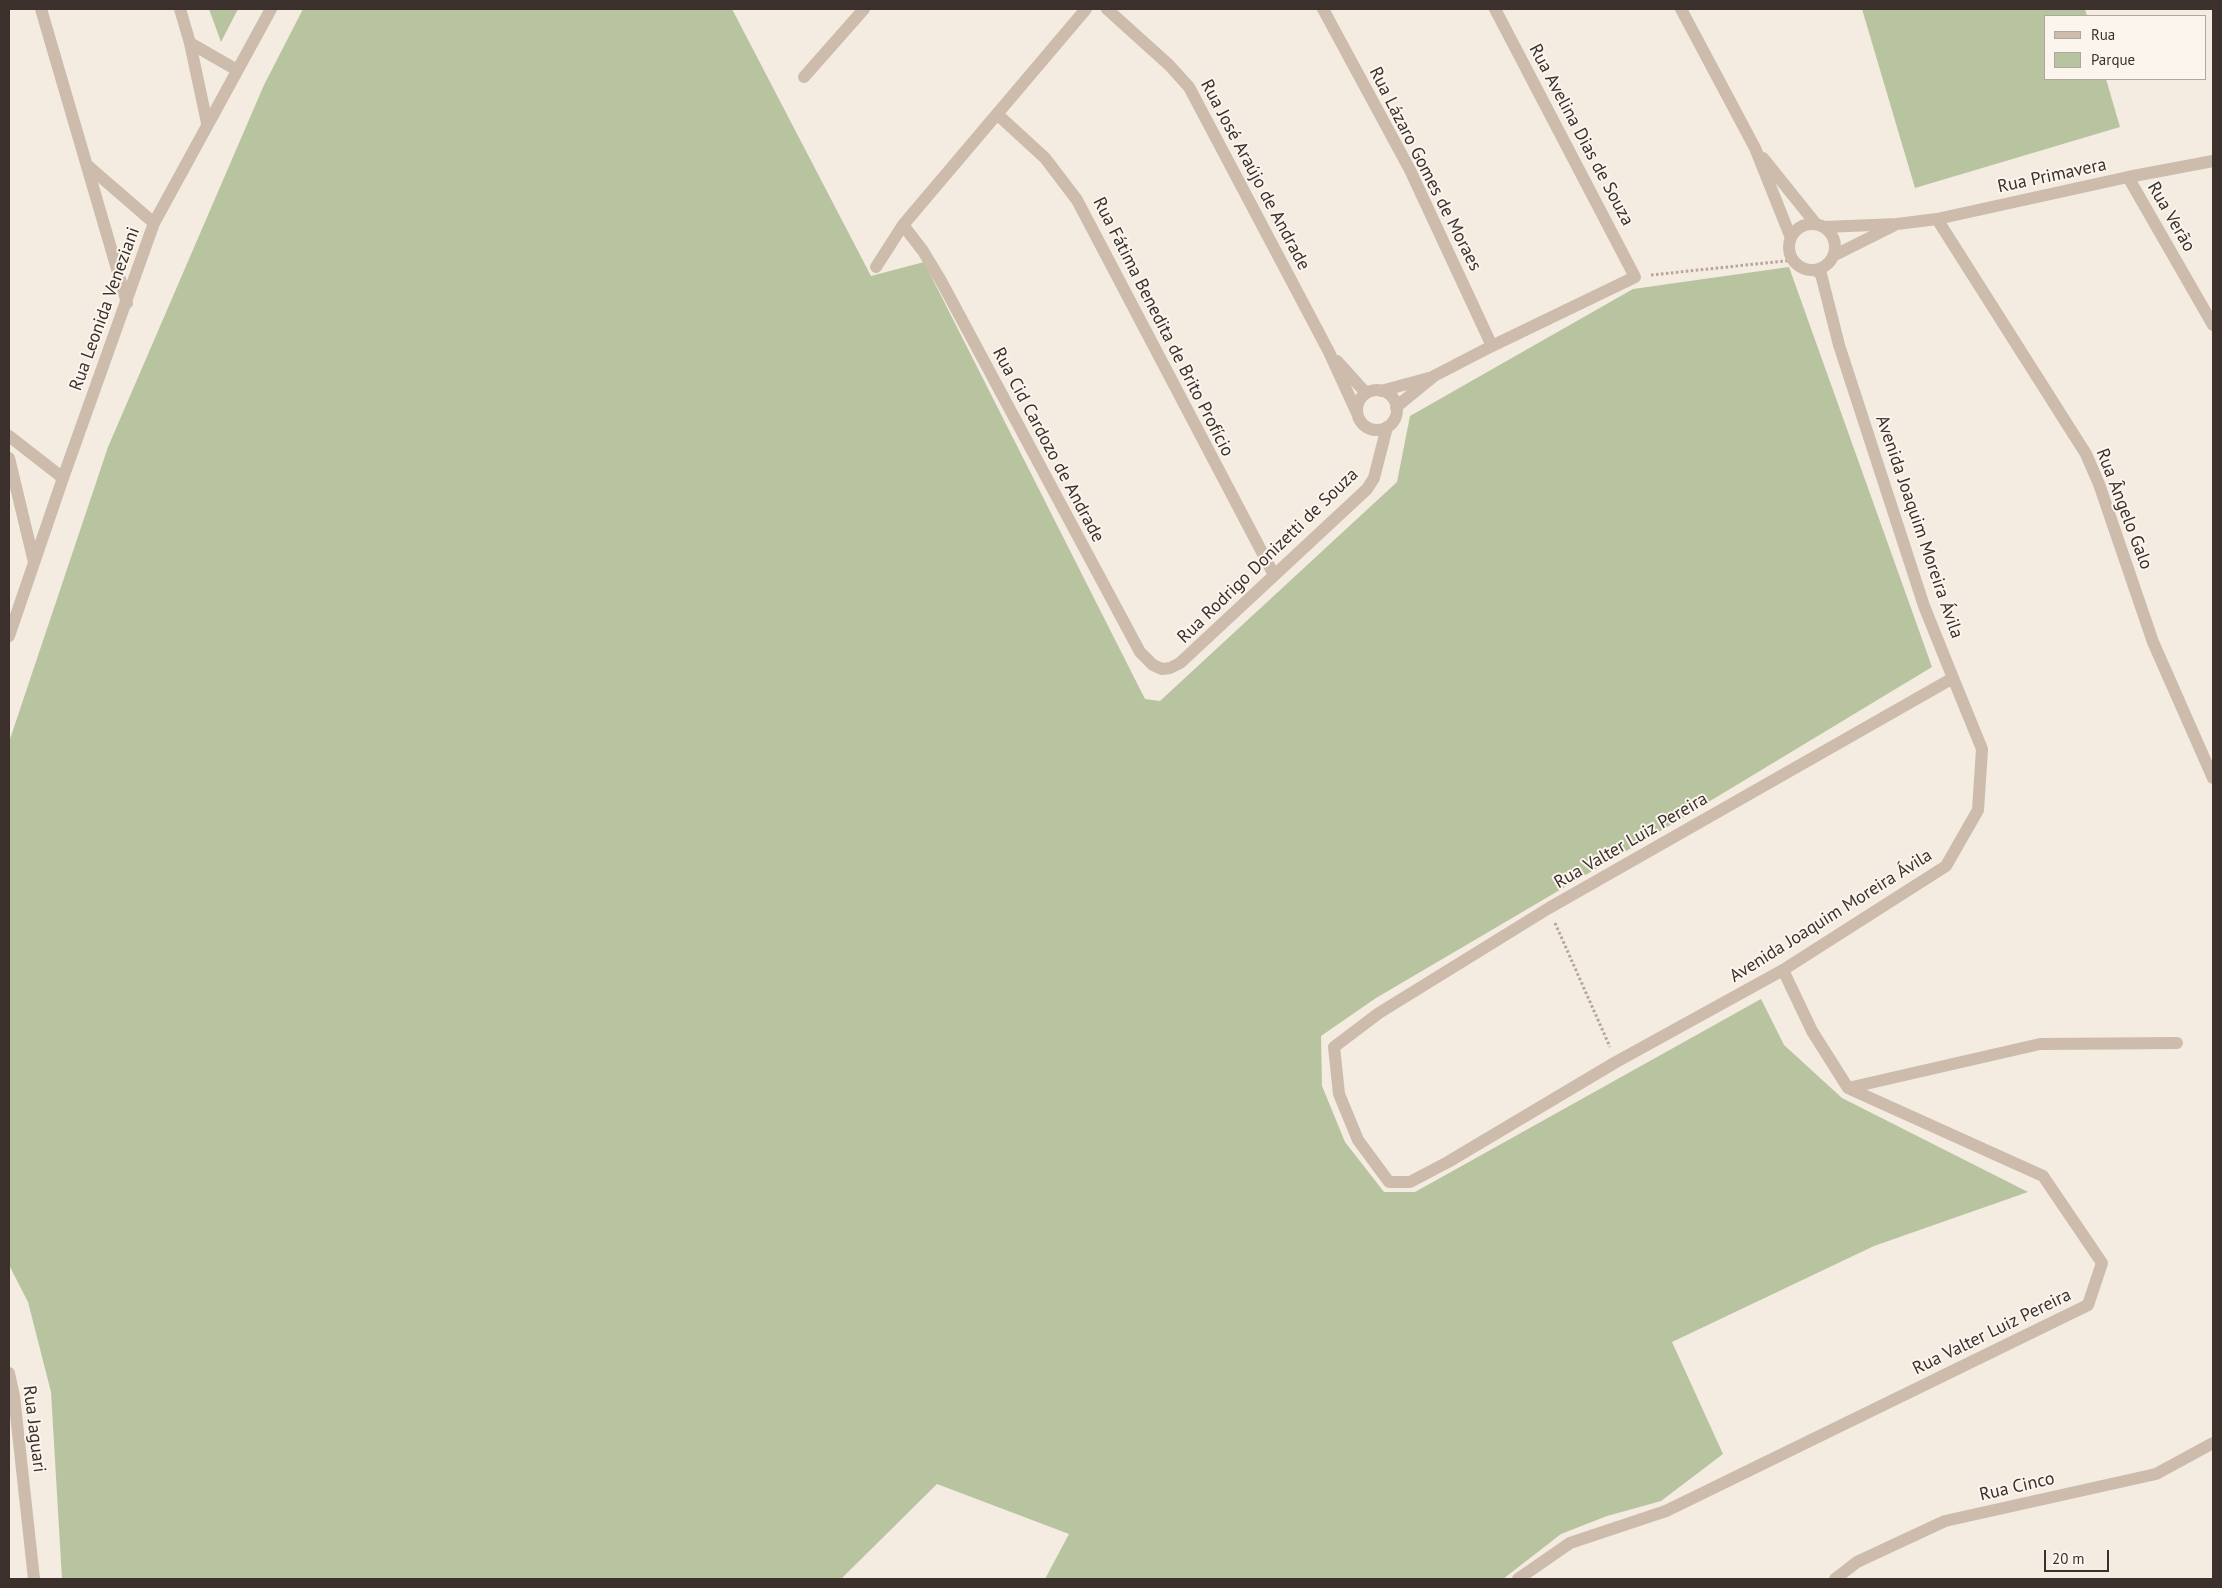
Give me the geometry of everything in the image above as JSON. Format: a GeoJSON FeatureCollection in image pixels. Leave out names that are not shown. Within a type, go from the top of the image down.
{"type":"FeatureCollection","features":[{"type":"Feature","properties":{"kind":"street"},"geometry":{"type":"LineString","coordinates":[[41,9],[127,303]]}},
{"type":"Feature","properties":{"kind":"street"},"geometry":{"type":"LineString","coordinates":[[180,9],[190,43],[207,123]]}},
{"type":"Feature","properties":{"kind":"street","name":"Rua Leonida Veneziani"},"geometry":{"type":"LineString","coordinates":[[9,636],[154,223],[271,9]]}},
{"type":"Feature","properties":{"kind":"street"},"geometry":{"type":"LineString","coordinates":[[804,77],[864,9]]}},
{"type":"Feature","properties":{"kind":"street"},"geometry":{"type":"LineString","coordinates":[[876,267],[903,225],[1086,9]]}},
{"type":"Feature","properties":{"kind":"street","name":"Rua José Araújo de Andrade"},"geometry":{"type":"LineString","coordinates":[[1107,9],[1169,65],[1189,87],[1329,352],[1357,413]]}},
{"type":"Feature","properties":{"kind":"street","name":"Rua Lázaro Gomes de Moraes"},"geometry":{"type":"LineString","coordinates":[[1323,9],[1410,170],[1492,346]]}},
{"type":"Feature","properties":{"kind":"street","name":"Rua Avelina Dias de Souza"},"geometry":{"type":"LineString","coordinates":[[1495,9],[1635,277]]}},
{"type":"Feature","properties":{"kind":"street"},"geometry":{"type":"LineString","coordinates":[[1681,9],[1755,148],[1791,238],[1790,253],[1794,260],[1799,266],[1815,270],[1829,263],[1835,248],[1834,240],[1820,226],[1755,148]]}},
{"type":"Feature","properties":{"kind":"street"},"geometry":{"type":"LineString","coordinates":[[190,43],[237,70]]}},
{"type":"Feature","properties":{"kind":"street","name":"Rua Fátima Benedita de Brito Profício"},"geometry":{"type":"LineString","coordinates":[[997,114],[1045,158],[1077,200],[1274,575]]}},
{"type":"Feature","properties":{"kind":"street","name":"Rua Primavera"},"geometry":{"type":"LineString","coordinates":[[1820,226],[1897,224],[1937,219],[2128,177],[2213,161]]}},
{"type":"Feature","properties":{"kind":"street"},"geometry":{"type":"LineString","coordinates":[[88,166],[154,223]]}},
{"type":"Feature","properties":{"kind":"street","name":"Rua Verão"},"geometry":{"type":"LineString","coordinates":[[2128,177],[2213,326]]}},
{"type":"Feature","properties":{"kind":"street","name":"Rua Ângelo Galo"},"geometry":{"type":"LineString","coordinates":[[1937,219],[2086,454],[2099,484],[2153,642],[2213,778]]}},
{"type":"Feature","properties":{"kind":"street","name":"Rua Primavera"},"geometry":{"type":"LineString","coordinates":[[1833,256],[1897,224]]}},
{"type":"Feature","properties":{"kind":"street","name":"Rua Cid Cardozo de Andrade"},"geometry":{"type":"LineString","coordinates":[[903,225],[923,251],[940,279],[1140,652],[1153,665],[1162,669],[1170,668]]}},
{"type":"Feature","properties":{"kind":"street"},"geometry":{"type":"LineString","coordinates":[[1791,238],[1801,227],[1820,226]]}},
{"type":"Feature","properties":{"kind":"street","name":"Avenida Joaquim Moreira Ávila"},"geometry":{"type":"LineString","coordinates":[[1334,1047],[1339,1094],[1358,1140],[1389,1182],[1410,1182],[1448,1162],[1616,1062],[1783,970],[1946,866],[1978,810],[1982,749],[1924,606],[1842,354],[1821,274],[1815,270]]}},
{"type":"Feature","properties":{"kind":"street"},"geometry":{"type":"LineString","coordinates":[[1381,391],[1434,376],[1635,277]]}},
{"type":"Feature","properties":{"kind":"street","name":"Rua José Araújo de Andrade"},"geometry":{"type":"LineString","coordinates":[[1329,352],[1366,393]]}},
{"type":"Feature","properties":{"kind":"street"},"geometry":{"type":"LineString","coordinates":[[1396,408],[1388,394],[1374,390],[1366,393],[1361,398],[1357,413],[1365,426],[1372,430],[1387,427],[1392,422],[1396,408],[1434,376]]}},
{"type":"Feature","properties":{"kind":"street","name":"Rua Rodrigo Donizetti de Souza"},"geometry":{"type":"LineString","coordinates":[[1170,668],[1180,663],[1367,489],[1374,478],[1387,427]]}},
{"type":"Feature","properties":{"kind":"street","name":"Rua Rodrigo Donizetti de Souza"},"geometry":{"type":"LineString","coordinates":[[1372,430],[1377,461]]}},
{"type":"Feature","properties":{"kind":"street"},"geometry":{"type":"LineString","coordinates":[[9,436],[63,478]]}},
{"type":"Feature","properties":{"kind":"street"},"geometry":{"type":"LineString","coordinates":[[9,458],[34,562]]}},
{"type":"Feature","properties":{"kind":"street","name":"Rua Valter Luiz Pereira"},"geometry":{"type":"LineString","coordinates":[[1334,1047],[1379,1013],[1548,908],[1953,678]]}},
{"type":"Feature","properties":{"kind":"street"},"geometry":{"type":"LineString","coordinates":[[1783,970],[1812,1031],[1848,1088],[2040,1044],[2177,1043]]}},
{"type":"Feature","properties":{"kind":"street","name":"Rua Valter Luiz Pereira"},"geometry":{"type":"LineString","coordinates":[[1518,1579],[1570,1543],[1666,1511],[2088,1305],[2102,1263],[2042,1176],[1848,1088]]}},
{"type":"Feature","properties":{"kind":"street","name":"Rua Jaguari"},"geometry":{"type":"LineString","coordinates":[[9,1373],[14,1396],[34,1579]]}},
{"type":"Feature","properties":{"kind":"street","name":"Rua Cinco"},"geometry":{"type":"LineString","coordinates":[[1835,1579],[1857,1562],[1945,1521],[2156,1474],[2213,1443]]}},
{"type":"Feature","properties":{"kind":"path"},"geometry":{"type":"LineString","coordinates":[[1635,277],[1794,260]]}},
{"type":"Feature","properties":{"kind":"path"},"geometry":{"type":"LineString","coordinates":[[1548,908],[1616,1062]]}},
{"type":"Feature","properties":{"kind":"green space"},"geometry":{"type":"Polygon","coordinates":[[[209,9],[238,9],[221,42],[209,9]]]}},
{"type":"Feature","properties":{"kind":"green space"},"geometry":{"type":"Polygon","coordinates":[[[303,9],[732,9],[871,276],[924,262],[1145,699],[1160,701],[1397,482],[1410,416],[1633,289],[1789,267],[1932,667],[1662,830],[1376,998],[1321,1036],[1322,1086],[1345,1142],[1384,1192],[1415,1192],[1761,999],[1784,1045],[1842,1098],[2028,1192],[1874,1246],[1672,1342],[1723,1454],[1661,1501],[1607,1516],[1561,1534],[1503,1579],[1045,1579],[1069,1534],[937,1484],[841,1579],[62,1579],[51,1392],[28,1302],[9,1265],[9,742],[108,447],[264,85],[303,9]]]}},
{"type":"Feature","properties":{"kind":"green space"},"geometry":{"type":"Polygon","coordinates":[[[1862,9],[2085,9],[2087,15],[2044,15],[2044,80],[2106,80],[2120,127],[1915,188],[1862,9]]]}}]}
